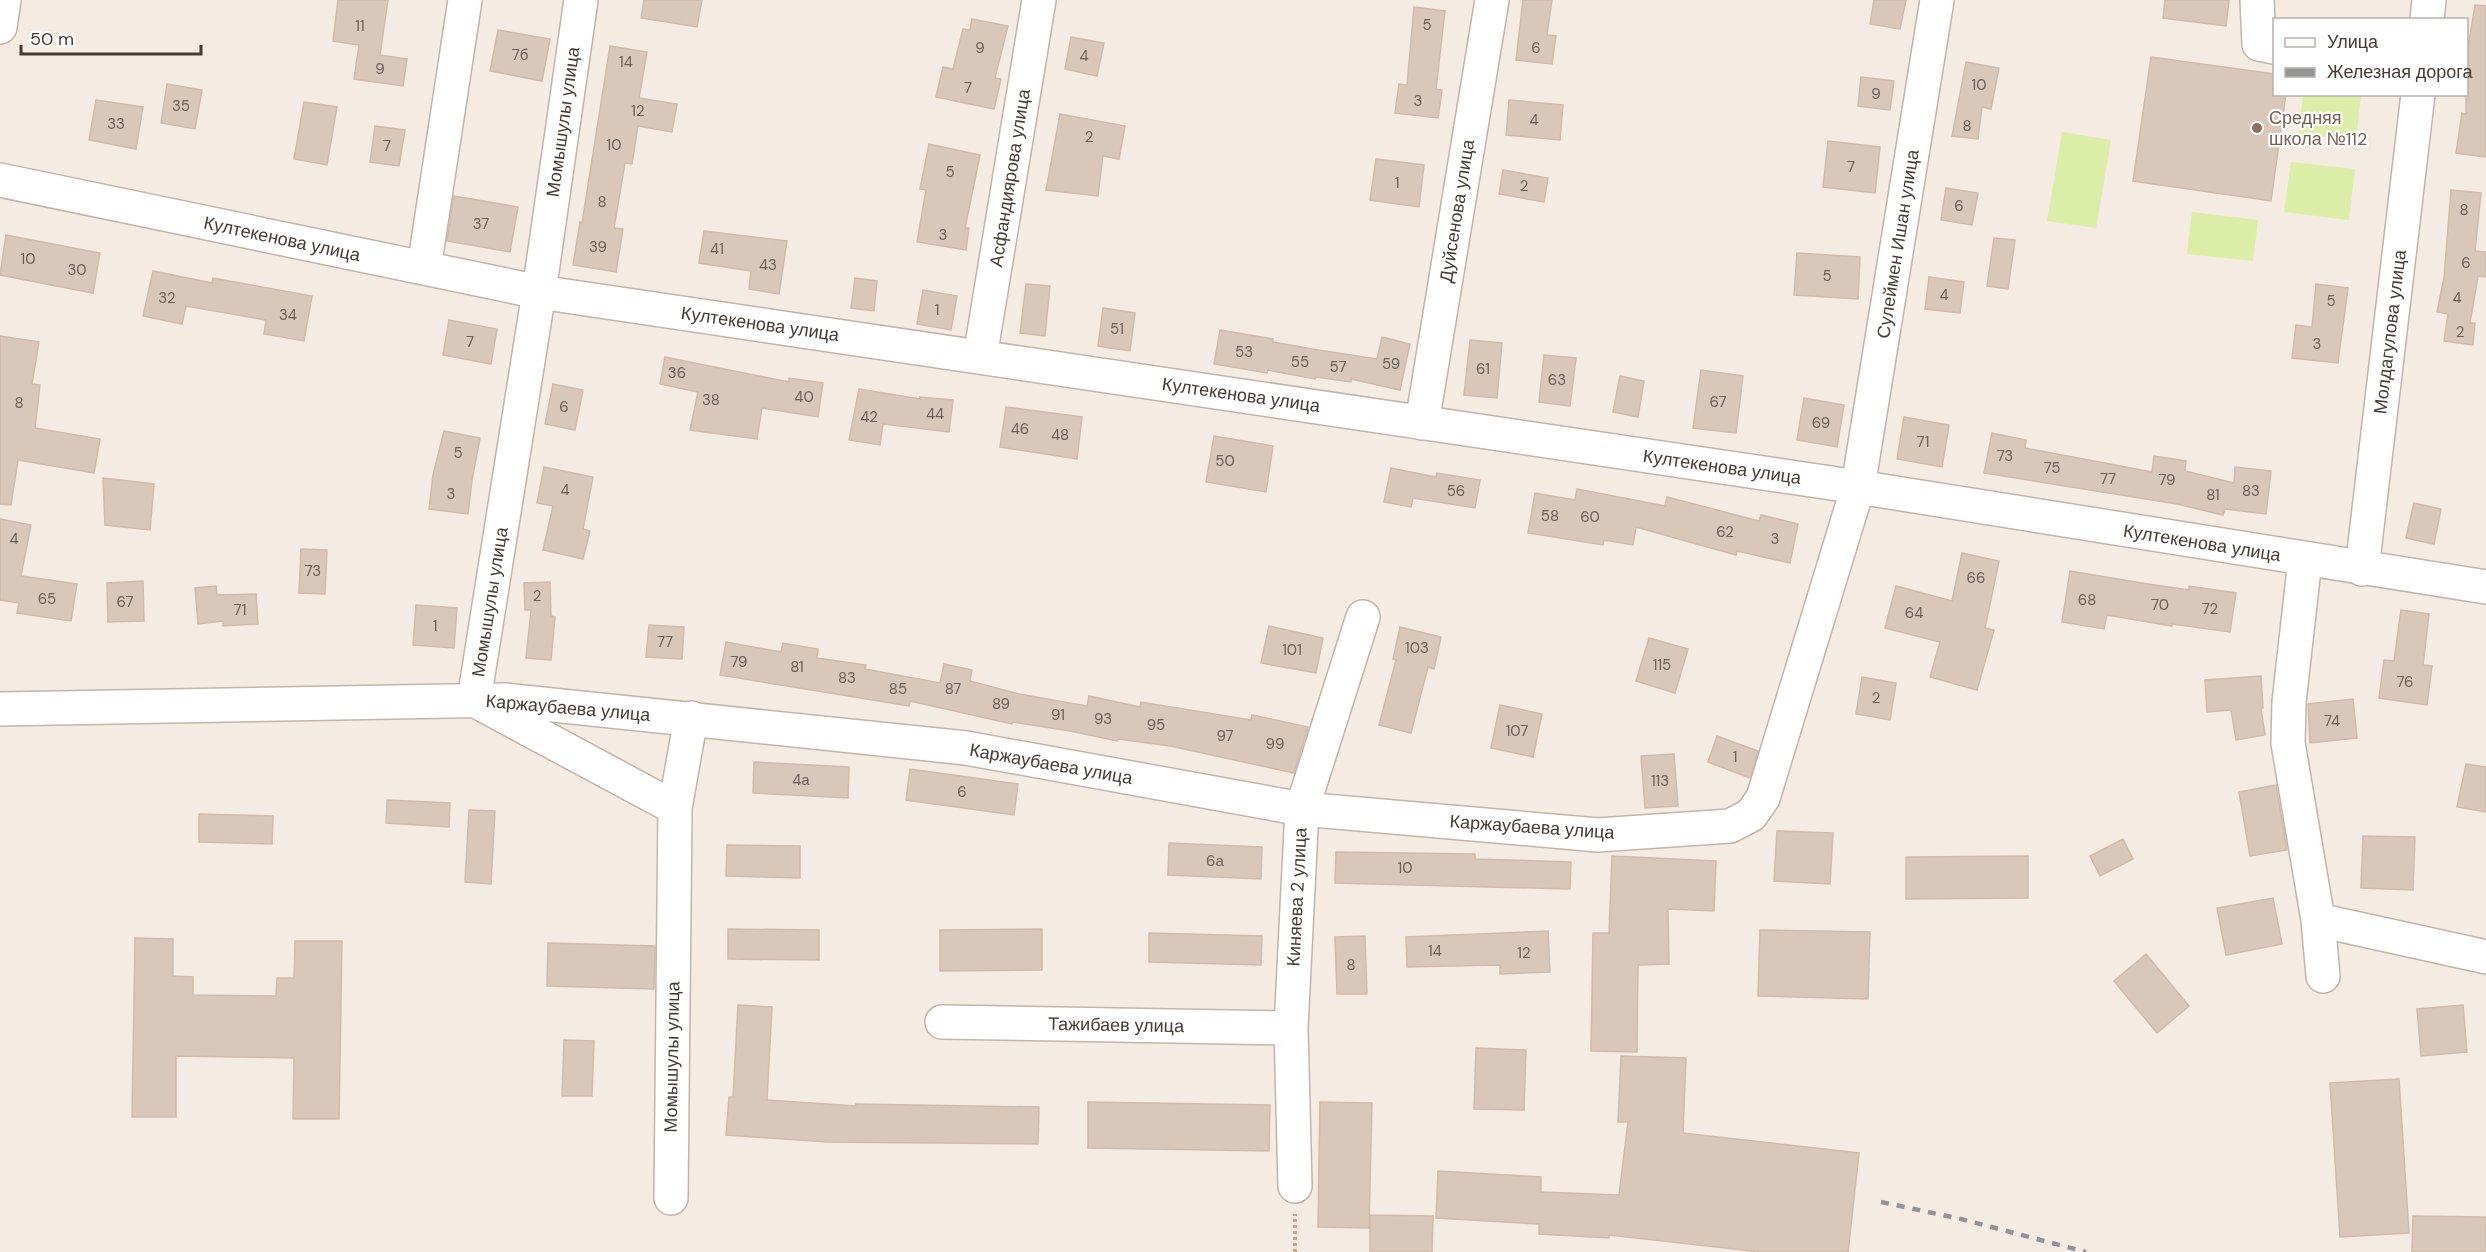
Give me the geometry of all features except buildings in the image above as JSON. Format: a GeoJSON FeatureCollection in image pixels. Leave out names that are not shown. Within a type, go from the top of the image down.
{"type":"FeatureCollection","features":[{"type":"Feature","properties":{"kind":"street"},"geometry":{"type":"LineString","coordinates":[[0,27],[4,0]]}},
{"type":"Feature","properties":{"kind":"street"},"geometry":{"type":"LineString","coordinates":[[424,268],[465,0]]}},
{"type":"Feature","properties":{"kind":"street","name":"Момышулы улица"},"geometry":{"type":"LineString","coordinates":[[581,0],[539,292],[474,700],[675,808],[671,1198]]}},
{"type":"Feature","properties":{"kind":"street","name":"Асфандиярова улица"},"geometry":{"type":"LineString","coordinates":[[980,357],[1039,0]]}},
{"type":"Feature","properties":{"kind":"street","name":"Дуйсенова улица"},"geometry":{"type":"LineString","coordinates":[[1422,423],[1492,0]]}},
{"type":"Feature","properties":{"kind":"street","name":"Сулеймен Ишан улица"},"geometry":{"type":"LineString","coordinates":[[1858,487],[1937,0]]}},
{"type":"Feature","properties":{"kind":"street"},"geometry":{"type":"LineString","coordinates":[[2257,0],[2259,44],[2273,46]]}},
{"type":"Feature","properties":{"kind":"street"},"geometry":{"type":"LineString","coordinates":[[2427,18],[2429,0]]}},
{"type":"Feature","properties":{"kind":"street","name":"Молдагулова улица"},"geometry":{"type":"LineString","coordinates":[[2362,569],[2418,96]]}},
{"type":"Feature","properties":{"kind":"street","name":"Култекенова улица"},"geometry":{"type":"LineString","coordinates":[[0,180],[539,292],[1858,487],[2486,587]]}},
{"type":"Feature","properties":{"kind":"street","name":"Каржаубаева улица"},"geometry":{"type":"LineString","coordinates":[[0,709],[342,705],[505,700],[966,748],[1302,809],[1599,835],[1730,826],[1751,815],[1763,798],[1858,487]]}},
{"type":"Feature","properties":{"kind":"street"},"geometry":{"type":"LineString","coordinates":[[2305,560],[2289,702],[2288,743],[2318,920],[2323,976]]}},
{"type":"Feature","properties":{"kind":"street","name":"Киняева 2 улица"},"geometry":{"type":"LineString","coordinates":[[1295,1186],[1291,1028],[1302,809],[1363,617]]}},
{"type":"Feature","properties":{"kind":"street"},"geometry":{"type":"LineString","coordinates":[[675,808],[691,718]]}},
{"type":"Feature","properties":{"kind":"street"},"geometry":{"type":"LineString","coordinates":[[2318,920],[2486,957]]}},
{"type":"Feature","properties":{"kind":"street","name":"Тажибаев улица"},"geometry":{"type":"LineString","coordinates":[[942,1022],[1291,1028]]}},
{"type":"Feature","properties":{"kind":"path"},"geometry":{"type":"LineString","coordinates":[[1294,1252],[1295,1227]]}},
{"type":"Feature","properties":{"kind":"green space"},"geometry":{"type":"Polygon","coordinates":[[[2303,96],[2361,96],[2356,140],[2299,134],[2303,96]]]}},
{"type":"Feature","properties":{"kind":"green space"},"geometry":{"type":"Polygon","coordinates":[[[2062,132],[2111,140],[2096,228],[2047,221],[2062,132]]]}},
{"type":"Feature","properties":{"kind":"green space"},"geometry":{"type":"Polygon","coordinates":[[[2291,162],[2355,169],[2349,220],[2284,212],[2291,162]]]}},
{"type":"Feature","properties":{"kind":"green space"},"geometry":{"type":"Polygon","coordinates":[[[2192,212],[2258,220],[2253,261],[2187,254],[2192,212]]]}},
{"type":"Feature","properties":{"kind":"railway"},"geometry":{"type":"LineString","coordinates":[[1881,1202],[1961,1219],[2086,1252]]}},
{"type":"Feature","properties":{"kind":"place","name":"Средняя школа №112"},"geometry":{"type":"Point","coordinates":[2257,128]}}]}
